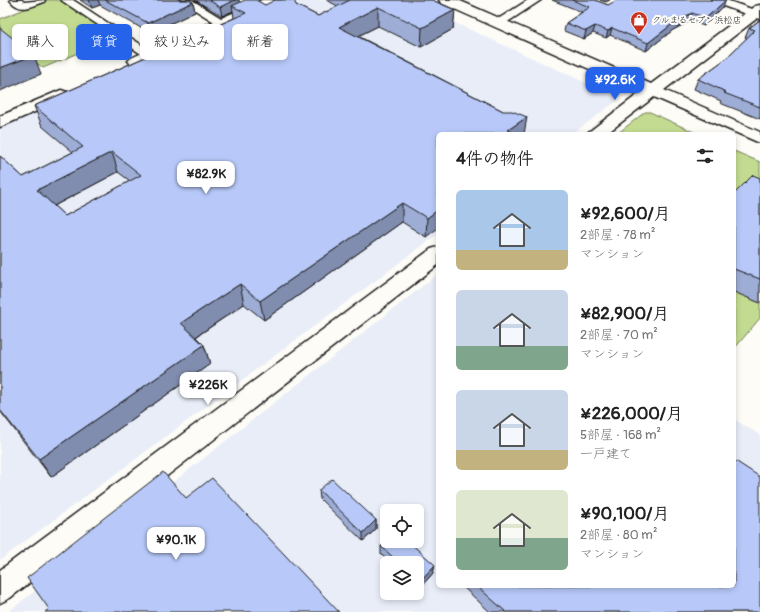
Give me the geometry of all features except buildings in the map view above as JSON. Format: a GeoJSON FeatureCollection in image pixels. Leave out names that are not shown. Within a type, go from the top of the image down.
{"type":"FeatureCollection","features":[{"type":"Feature","properties":{"kind":"street"},"geometry":{"type":"LineString","coordinates":[[15,0],[23,6],[40,0]]}},
{"type":"Feature","properties":{"kind":"street"},"geometry":{"type":"LineString","coordinates":[[66,0],[140,48]]}},
{"type":"Feature","properties":{"kind":"street"},"geometry":{"type":"LineString","coordinates":[[184,0],[223,23],[274,0]]}},
{"type":"Feature","properties":{"kind":"street"},"geometry":{"type":"LineString","coordinates":[[446,0],[760,138]]}},
{"type":"Feature","properties":{"kind":"street"},"geometry":{"type":"LineString","coordinates":[[499,23],[536,0]]}},
{"type":"Feature","properties":{"kind":"street"},"geometry":{"type":"LineString","coordinates":[[716,0],[758,12]]}},
{"type":"Feature","properties":{"kind":"street"},"geometry":{"type":"LineString","coordinates":[[598,132],[758,12]]}},
{"type":"Feature","properties":{"kind":"street"},"geometry":{"type":"LineString","coordinates":[[122,68],[140,60]]}},
{"type":"Feature","properties":{"kind":"street"},"geometry":{"type":"LineString","coordinates":[[0,122],[72,90]]}},
{"type":"Feature","properties":{"kind":"street"},"geometry":{"type":"LineString","coordinates":[[0,588],[436,256]]}},
{"type":"Feature","properties":{"kind":"shaded area"},"geometry":{"type":"Polygon","coordinates":[[[284,0],[405,0],[617,97],[618,100],[575,132],[436,132],[436,235],[0,560],[0,127],[150,60],[224,60],[224,27],[284,0]]]}},
{"type":"Feature","properties":{"kind":"shaded area"},"geometry":{"type":"Polygon","coordinates":[[[436,276],[436,588],[736,588],[736,420],[760,435],[760,612],[8,612],[436,276]]]}},
{"type":"Feature","properties":{"kind":"green space"},"geometry":{"type":"Polygon","coordinates":[[[47,0],[60,0],[96,24],[76,24],[76,54],[68,57],[68,24],[12,24],[12,43],[0,34],[0,19],[47,0]]]}},
{"type":"Feature","properties":{"kind":"green space"},"geometry":{"type":"Polygon","coordinates":[[[33,60],[62,60],[43,68],[33,60]]]}},
{"type":"Feature","properties":{"kind":"green space"},"geometry":{"type":"Polygon","coordinates":[[[645,112],[650,112],[694,132],[620,132],[645,112]]]}},
{"type":"Feature","properties":{"kind":"green space"},"geometry":{"type":"Polygon","coordinates":[[[736,152],[760,162],[760,318],[736,347],[736,152]]]}},
{"type":"Feature","properties":{"kind":"place","name":"クルまるセブン浜松店"},"geometry":{"type":"Point","coordinates":[639,35]}}]}
